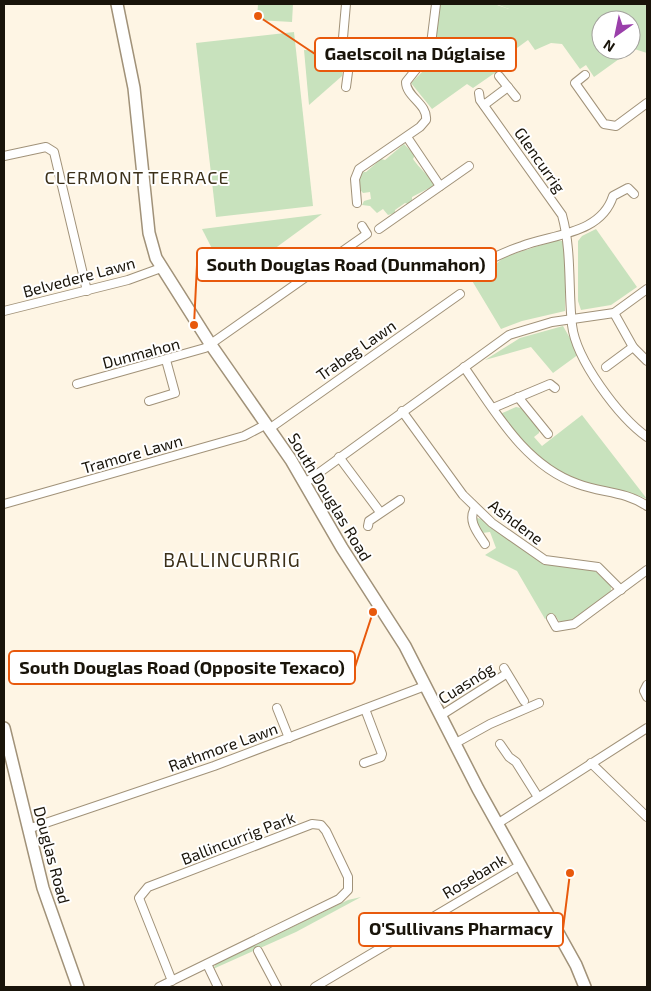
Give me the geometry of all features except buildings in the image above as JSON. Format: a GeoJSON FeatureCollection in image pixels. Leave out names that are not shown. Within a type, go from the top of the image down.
{"type":"FeatureCollection","features":[{"type":"Feature","properties":{"kind":"main road","name":"South Douglas Road"},"geometry":{"type":"LineString","coordinates":[[117,4],[134,88],[150,238],[161,268],[305,483],[342,548],[402,642],[519,866],[576,965],[582,986]]}},
{"type":"Feature","properties":{"kind":"main road","name":"Douglas Road"},"geometry":{"type":"LineString","coordinates":[[4,728],[48,904],[78,987]]}},
{"type":"Feature","properties":{"kind":"street"},"geometry":{"type":"LineString","coordinates":[[346,4],[342,49],[347,69],[346,87]]}},
{"type":"Feature","properties":{"kind":"street"},"geometry":{"type":"LineString","coordinates":[[357,203],[355,179],[359,169],[423,124],[426,115],[407,89],[408,78],[422,64],[430,52],[436,4]]}},
{"type":"Feature","properties":{"kind":"street"},"geometry":{"type":"LineString","coordinates":[[585,75],[575,84],[604,124],[616,126],[647,103]]}},
{"type":"Feature","properties":{"kind":"street"},"geometry":{"type":"LineString","coordinates":[[499,76],[516,98]]}},
{"type":"Feature","properties":{"kind":"street"},"geometry":{"type":"LineString","coordinates":[[484,105],[508,87]]}},
{"type":"Feature","properties":{"kind":"street","name":"Glencurrig"},"geometry":{"type":"LineString","coordinates":[[479,93],[484,105],[562,215],[567,233],[574,333],[594,378],[627,419],[647,437]]}},
{"type":"Feature","properties":{"kind":"street"},"geometry":{"type":"LineString","coordinates":[[407,136],[440,186]]}},
{"type":"Feature","properties":{"kind":"street"},"geometry":{"type":"LineString","coordinates":[[4,156],[46,147],[54,152],[87,291]]}},
{"type":"Feature","properties":{"kind":"street"},"geometry":{"type":"LineString","coordinates":[[380,229],[469,166]]}},
{"type":"Feature","properties":{"kind":"street"},"geometry":{"type":"LineString","coordinates":[[468,271],[523,245],[591,225],[609,209],[613,196],[628,188],[634,194]]}},
{"type":"Feature","properties":{"kind":"street","name":"Dunmahon"},"geometry":{"type":"LineString","coordinates":[[77,384],[191,354],[211,345],[367,234],[362,226]]}},
{"type":"Feature","properties":{"kind":"street","name":"Belvedere Lawn"},"geometry":{"type":"LineString","coordinates":[[4,311],[87,291],[161,268]]}},
{"type":"Feature","properties":{"kind":"street"},"geometry":{"type":"LineString","coordinates":[[305,483],[402,411],[517,331],[614,312],[645,291]]}},
{"type":"Feature","properties":{"kind":"street","name":"Trabeg Lawn"},"geometry":{"type":"LineString","coordinates":[[267,427],[460,294]]}},
{"type":"Feature","properties":{"kind":"street"},"geometry":{"type":"LineString","coordinates":[[614,312],[634,347],[647,360]]}},
{"type":"Feature","properties":{"kind":"street"},"geometry":{"type":"LineString","coordinates":[[606,367],[634,347]]}},
{"type":"Feature","properties":{"kind":"street"},"geometry":{"type":"LineString","coordinates":[[149,401],[176,394],[166,360]]}},
{"type":"Feature","properties":{"kind":"street"},"geometry":{"type":"LineString","coordinates":[[464,367],[513,437],[548,467],[578,484],[626,495],[647,506]]}},
{"type":"Feature","properties":{"kind":"street"},"geometry":{"type":"LineString","coordinates":[[102,378],[105,387]]}},
{"type":"Feature","properties":{"kind":"street"},"geometry":{"type":"LineString","coordinates":[[493,408],[550,384],[555,388]]}},
{"type":"Feature","properties":{"kind":"street"},"geometry":{"type":"LineString","coordinates":[[518,397],[548,434]]}},
{"type":"Feature","properties":{"kind":"street","name":"Ashdene"},"geometry":{"type":"LineString","coordinates":[[402,411],[462,494],[475,508],[536,556],[550,561],[598,567],[621,590]]}},
{"type":"Feature","properties":{"kind":"street","name":"Tramore Lawn"},"geometry":{"type":"LineString","coordinates":[[4,504],[244,436],[267,427]]}},
{"type":"Feature","properties":{"kind":"street"},"geometry":{"type":"LineString","coordinates":[[339,457],[380,512]]}},
{"type":"Feature","properties":{"kind":"street"},"geometry":{"type":"LineString","coordinates":[[368,526],[368,521],[400,500]]}},
{"type":"Feature","properties":{"kind":"street","name":"Ashdene"},"geometry":{"type":"LineString","coordinates":[[475,508],[471,516],[472,521],[484,544]]}},
{"type":"Feature","properties":{"kind":"street"},"geometry":{"type":"LineString","coordinates":[[551,618],[556,627],[569,626],[647,570]]}},
{"type":"Feature","properties":{"kind":"street","name":"Cuasnóg"},"geometry":{"type":"LineString","coordinates":[[440,716],[505,671],[524,701]]}},
{"type":"Feature","properties":{"kind":"street"},"geometry":{"type":"LineString","coordinates":[[647,685],[644,691],[647,697]]}},
{"type":"Feature","properties":{"kind":"street","name":"Rathmore Lawn"},"geometry":{"type":"LineString","coordinates":[[28,829],[214,766],[425,686]]}},
{"type":"Feature","properties":{"kind":"street"},"geometry":{"type":"LineString","coordinates":[[454,744],[490,724],[539,703]]}},
{"type":"Feature","properties":{"kind":"street"},"geometry":{"type":"LineString","coordinates":[[277,708],[289,738]]}},
{"type":"Feature","properties":{"kind":"street"},"geometry":{"type":"LineString","coordinates":[[364,763],[381,757],[382,754],[365,709]]}},
{"type":"Feature","properties":{"kind":"street"},"geometry":{"type":"LineString","coordinates":[[497,824],[647,728]]}},
{"type":"Feature","properties":{"kind":"street"},"geometry":{"type":"LineString","coordinates":[[500,744],[509,757],[516,762],[538,797]]}},
{"type":"Feature","properties":{"kind":"street"},"geometry":{"type":"LineString","coordinates":[[591,763],[647,817]]}},
{"type":"Feature","properties":{"kind":"street","name":"Ballincurrig Park"},"geometry":{"type":"LineString","coordinates":[[160,987],[339,899],[347,893],[349,886],[348,877],[326,831],[321,825],[312,824],[143,891],[139,898],[172,981]]}},
{"type":"Feature","properties":{"kind":"street","name":"Rosebank"},"geometry":{"type":"LineString","coordinates":[[315,987],[519,866]]}},
{"type":"Feature","properties":{"kind":"street"},"geometry":{"type":"LineString","coordinates":[[258,952],[277,987]]}},
{"type":"Feature","properties":{"kind":"street"},"geometry":{"type":"LineString","coordinates":[[207,964],[218,987]]}},
{"type":"Feature","properties":{"kind":"green space"},"geometry":{"type":"Polygon","coordinates":[[[258,4],[293,4],[292,22],[257,20],[258,4]]]}},
{"type":"Feature","properties":{"kind":"green space"},"geometry":{"type":"Polygon","coordinates":[[[440,4],[494,4],[509,9],[496,4],[647,4],[647,53],[641,51],[641,10],[591,10],[591,60],[618,60],[594,77],[586,65],[580,69],[562,44],[551,43],[535,50],[528,40],[495,64],[499,70],[473,88],[467,84],[432,109],[411,83],[425,69],[435,51],[440,4]]]}},
{"type":"Feature","properties":{"kind":"green space"},"geometry":{"type":"Polygon","coordinates":[[[294,32],[313,206],[216,217],[196,43],[294,32]]]}},
{"type":"Feature","properties":{"kind":"green space"},"geometry":{"type":"Polygon","coordinates":[[[304,50],[335,51],[338,53],[343,69],[342,76],[309,105],[304,50]]]}},
{"type":"Feature","properties":{"kind":"green space"},"geometry":{"type":"Polygon","coordinates":[[[404,144],[415,155],[413,159],[433,182],[433,186],[412,197],[412,201],[408,204],[405,203],[395,210],[395,213],[388,215],[383,209],[377,213],[370,206],[362,205],[364,201],[371,199],[370,192],[363,193],[360,188],[359,183],[362,172],[366,172],[381,159],[385,160],[404,144]]]}},
{"type":"Feature","properties":{"kind":"green space"},"geometry":{"type":"Polygon","coordinates":[[[322,214],[229,282],[202,229],[322,214]]]}},
{"type":"Feature","properties":{"kind":"green space"},"geometry":{"type":"Polygon","coordinates":[[[596,229],[637,287],[611,305],[581,310],[578,301],[578,241],[582,236],[596,229]]]}},
{"type":"Feature","properties":{"kind":"green space"},"geometry":{"type":"Polygon","coordinates":[[[557,240],[562,241],[565,246],[565,311],[522,321],[501,329],[471,279],[461,270],[465,267],[470,274],[479,273],[486,278],[496,272],[495,265],[504,257],[557,240]]]}},
{"type":"Feature","properties":{"kind":"green space"},"geometry":{"type":"Polygon","coordinates":[[[563,326],[579,354],[553,373],[531,347],[485,360],[520,338],[563,326]]]}},
{"type":"Feature","properties":{"kind":"green space"},"geometry":{"type":"Polygon","coordinates":[[[516,407],[521,408],[539,430],[539,433],[534,437],[542,446],[582,415],[647,499],[625,491],[574,479],[550,465],[528,446],[500,414],[516,407]]]}},
{"type":"Feature","properties":{"kind":"green space"},"geometry":{"type":"Polygon","coordinates":[[[477,518],[482,519],[543,563],[595,571],[611,586],[611,591],[568,623],[559,621],[554,614],[545,619],[517,571],[485,555],[496,548],[490,532],[482,533],[476,522],[477,518]]]}},
{"type":"Feature","properties":{"kind":"green space"},"geometry":{"type":"Polygon","coordinates":[[[361,897],[296,932],[213,969],[216,964],[348,900],[361,897]]]}},
{"type":"Feature","properties":{"kind":"place","name":"Gaelscoil na Dúglaise"},"geometry":{"type":"Point","coordinates":[258,16]}},
{"type":"Feature","properties":{"kind":"place","name":"South Douglas Road (Dunmahon)"},"geometry":{"type":"Point","coordinates":[194,325]}},
{"type":"Feature","properties":{"kind":"place","name":"South Douglas Road (Opposite Texaco)"},"geometry":{"type":"Point","coordinates":[373,612]}},
{"type":"Feature","properties":{"kind":"place","name":"O'Sullivans Pharmacy"},"geometry":{"type":"Point","coordinates":[570,873]}},
{"type":"Feature","properties":{"kind":"district","name":"CLERMONT TERRACE"},"geometry":{"type":"Point","coordinates":[137,178]}},
{"type":"Feature","properties":{"kind":"district","name":"BALLINCURRIG"},"geometry":{"type":"Point","coordinates":[232,560]}}]}
